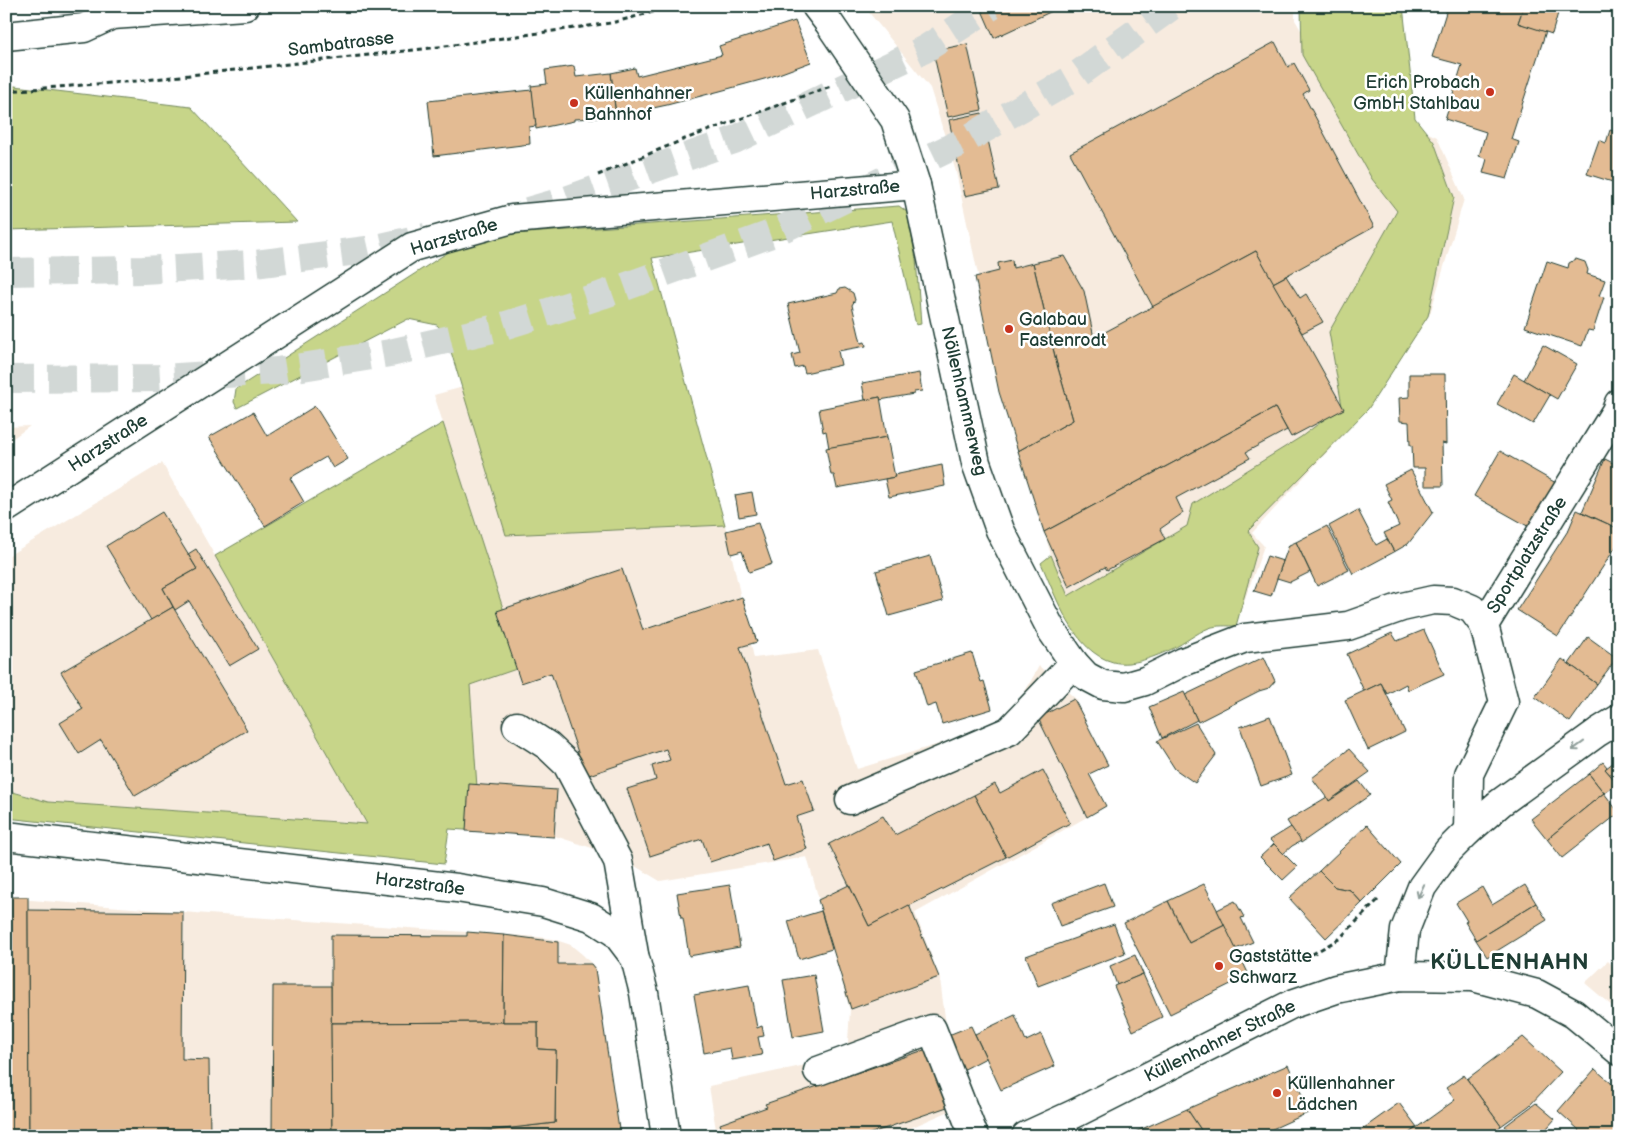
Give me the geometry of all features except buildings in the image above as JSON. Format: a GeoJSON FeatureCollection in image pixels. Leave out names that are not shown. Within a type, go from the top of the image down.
{"type":"FeatureCollection","features":[{"type":"Feature","properties":{"kind":"street"},"geometry":{"type":"LineString","coordinates":[[6,36],[84,28],[112,15],[244,6]]}},
{"type":"Feature","properties":{"kind":"street","name":"Nöllenhammerweg"},"geometry":{"type":"LineString","coordinates":[[816,6],[895,120],[916,185],[976,463],[1000,530],[1052,631],[1074,663],[1086,676],[1103,685],[1124,687],[1245,638],[1348,626],[1402,606],[1433,600],[1453,601],[1472,609],[1484,625]]}},
{"type":"Feature","properties":{"kind":"street","name":"Harzstraße"},"geometry":{"type":"LineString","coordinates":[[6,508],[412,247],[512,219],[916,185]]}},
{"type":"Feature","properties":{"kind":"street","name":"Sportplatzstraße"},"geometry":{"type":"LineString","coordinates":[[1468,831],[1469,774],[1504,702],[1484,625],[1616,411],[1619,403]]}},
{"type":"Feature","properties":{"kind":"street"},"geometry":{"type":"LineString","coordinates":[[850,800],[1009,731],[1074,663]]}},
{"type":"Feature","properties":{"kind":"street"},"geometry":{"type":"LineString","coordinates":[[1400,976],[1405,930],[1422,887],[1448,851],[1500,803],[1619,719]]}},
{"type":"Feature","properties":{"kind":"street"},"geometry":{"type":"LineString","coordinates":[[517,726],[548,746],[567,764],[618,861],[635,958]]}},
{"type":"Feature","properties":{"kind":"street","name":"Harzstraße"},"geometry":{"type":"LineString","coordinates":[[6,836],[457,888],[543,902],[591,917],[616,933],[635,958],[644,993],[666,1136]]}},
{"type":"Feature","properties":{"kind":"street","name":"Küllenhahner Straße"},"geometry":{"type":"LineString","coordinates":[[1026,1136],[1074,1114],[1292,1004],[1336,989],[1400,976],[1473,977],[1537,994],[1574,1014],[1619,1051]]}},
{"type":"Feature","properties":{"kind":"street"},"geometry":{"type":"LineString","coordinates":[[818,1071],[932,1029],[974,1136]]}},
{"type":"Feature","properties":{"kind":"path","name":"Sambatrasse"},"geometry":{"type":"LineString","coordinates":[[6,91],[136,81],[431,48],[611,23],[676,6]]}},
{"type":"Feature","properties":{"kind":"path"},"geometry":{"type":"LineString","coordinates":[[594,177],[685,139],[864,74]]}},
{"type":"Feature","properties":{"kind":"path"},"geometry":{"type":"LineString","coordinates":[[1292,1004],[1309,956],[1339,939],[1381,897]]}},
{"type":"Feature","properties":{"kind":"shaded area"},"geometry":{"type":"Polygon","coordinates":[[[894,6],[1295,6],[1295,20],[1336,90],[1437,137],[1464,199],[1430,314],[1369,407],[1252,533],[1264,546],[1238,618],[1215,605],[1073,608],[1051,555],[1002,386],[956,172],[930,88],[867,10],[894,6]]]}},
{"type":"Feature","properties":{"kind":"shaded area"},"geometry":{"type":"Polygon","coordinates":[[[671,330],[725,525],[754,658],[818,650],[857,769],[1004,724],[1039,666],[1078,701],[1037,716],[1087,817],[915,913],[940,979],[949,1048],[968,1103],[892,1136],[717,1136],[709,1086],[847,1056],[850,1010],[807,857],[660,881],[620,857],[555,836],[480,831],[469,685],[522,667],[434,395],[671,330]]]}},
{"type":"Feature","properties":{"kind":"shaded area"},"geometry":{"type":"Polygon","coordinates":[[[30,426],[6,443],[6,427],[30,426]]]}},
{"type":"Feature","properties":{"kind":"shaded area"},"geometry":{"type":"Polygon","coordinates":[[[162,463],[367,824],[48,802],[6,789],[6,557],[162,463]]]}},
{"type":"Feature","properties":{"kind":"shaded area"},"geometry":{"type":"Polygon","coordinates":[[[6,898],[539,937],[571,945],[595,967],[620,1136],[6,1136],[6,898]]]}},
{"type":"Feature","properties":{"kind":"shaded area"},"geometry":{"type":"Polygon","coordinates":[[[1608,961],[1617,970],[1619,968],[1619,1012],[1585,983],[1608,961]]]}},
{"type":"Feature","properties":{"kind":"green space"},"geometry":{"type":"Polygon","coordinates":[[[1301,6],[1403,6],[1415,118],[1434,142],[1454,197],[1428,316],[1368,409],[1248,531],[1258,547],[1236,626],[1209,628],[1172,649],[1144,660],[1128,663],[1113,662],[1099,656],[1087,647],[1077,635],[1060,607],[1041,563],[1051,555],[1068,596],[1187,526],[1193,504],[1301,437],[1342,406],[1329,332],[1397,211],[1372,179],[1302,55],[1301,6]]]}},
{"type":"Feature","properties":{"kind":"green space"},"geometry":{"type":"Polygon","coordinates":[[[6,85],[191,107],[297,222],[6,230],[6,85]]]}},
{"type":"Feature","properties":{"kind":"green space"},"geometry":{"type":"Polygon","coordinates":[[[899,206],[907,212],[916,259],[921,324],[916,325],[892,221],[652,258],[725,525],[506,535],[446,335],[437,325],[408,319],[237,408],[234,402],[236,389],[450,251],[473,241],[500,235],[899,206]]]}},
{"type":"Feature","properties":{"kind":"green space"},"geometry":{"type":"Polygon","coordinates":[[[443,423],[522,667],[470,685],[480,831],[449,829],[444,864],[6,818],[6,790],[48,802],[367,824],[215,556],[443,423]]]}},
{"type":"Feature","properties":{"kind":"tunnel"},"geometry":{"type":"LineString","coordinates":[[528,211],[566,200],[734,140],[925,49],[992,6]]}},
{"type":"Feature","properties":{"kind":"tunnel"},"geometry":{"type":"LineString","coordinates":[[6,379],[159,378],[277,371],[390,353],[497,328],[602,295],[774,233],[960,143],[1070,80],[1172,6]]}},
{"type":"Feature","properties":{"kind":"tunnel"},"geometry":{"type":"LineString","coordinates":[[6,272],[143,270],[255,264],[367,250],[426,237]]}},
{"type":"Feature","properties":{"kind":"place","name":"Erich Probach GmbH Stahlbau"},"geometry":{"type":"Point","coordinates":[1490,92]}},
{"type":"Feature","properties":{"kind":"place","name":"Küllenhahner Bahnhof"},"geometry":{"type":"Point","coordinates":[574,103]}},
{"type":"Feature","properties":{"kind":"place","name":"Galabau Fastenrodt"},"geometry":{"type":"Point","coordinates":[1009,329]}},
{"type":"Feature","properties":{"kind":"place","name":"Gaststätte Schwarz"},"geometry":{"type":"Point","coordinates":[1219,966]}},
{"type":"Feature","properties":{"kind":"place","name":"Küllenhahner Lädchen"},"geometry":{"type":"Point","coordinates":[1277,1093]}},
{"type":"Feature","properties":{"kind":"district","name":"KÜLLENHAHN"},"geometry":{"type":"Point","coordinates":[1510,962]}}]}
